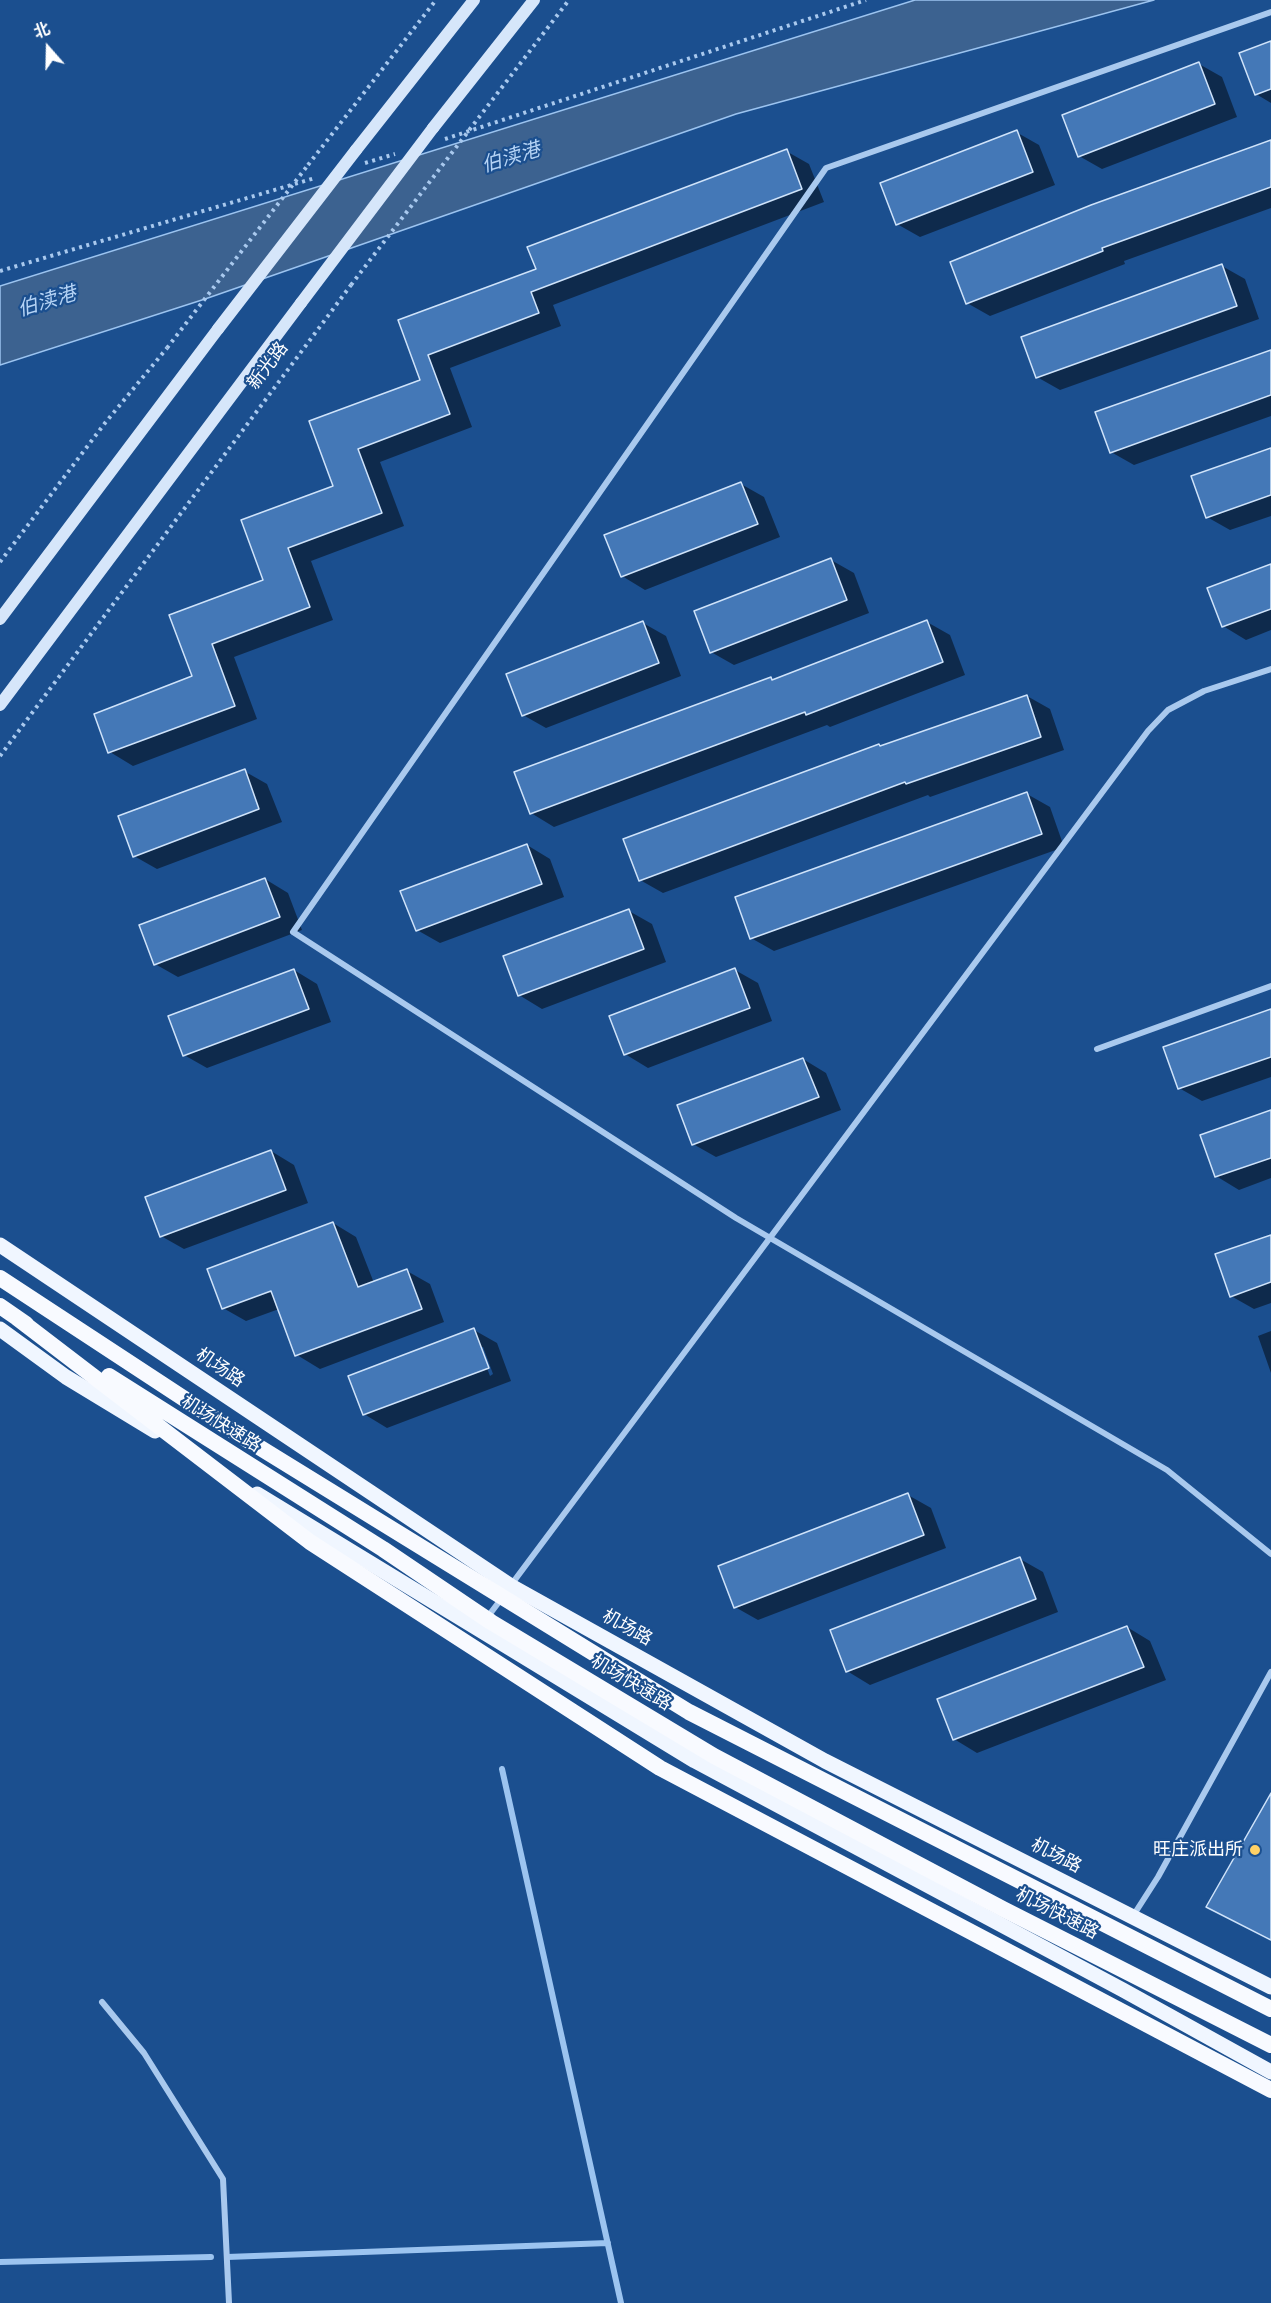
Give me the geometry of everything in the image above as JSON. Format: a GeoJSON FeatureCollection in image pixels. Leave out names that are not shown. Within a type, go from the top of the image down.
{"type":"FeatureCollection","features":[{"type":"Feature","properties":{"kind":"highway","name":"机场快速路"},"geometry":{"type":"LineString","coordinates":[[0,1278],[231,1430],[689,1712],[1271,2009]]}},
{"type":"Feature","properties":{"kind":"highway","name":"机场快速路"},"geometry":{"type":"LineString","coordinates":[[0,1306],[383,1549],[491,1622],[714,1756],[1004,1909],[1271,2045]]}},
{"type":"Feature","properties":{"kind":"highway"},"geometry":{"type":"LineString","coordinates":[[17,1318],[310,1542],[660,1768],[1271,2090]]}},
{"type":"Feature","properties":{"kind":"main road"},"geometry":{"type":"LineString","coordinates":[[0,619],[218,329],[474,0]]}},
{"type":"Feature","properties":{"kind":"main road","name":"新光路"},"geometry":{"type":"LineString","coordinates":[[0,705],[300,303],[534,0]]}},
{"type":"Feature","properties":{"kind":"main road","name":"机场路"},"geometry":{"type":"LineString","coordinates":[[0,1245],[511,1586],[825,1761],[1271,1987]]}},
{"type":"Feature","properties":{"kind":"main road"},"geometry":{"type":"LineString","coordinates":[[0,1329],[66,1377],[695,1761],[1123,1990],[1271,2072]]}},
{"type":"Feature","properties":{"kind":"street"},"geometry":{"type":"LineString","coordinates":[[1271,12],[826,168],[293,932],[770,1238],[1167,1470],[1271,1554]]}},
{"type":"Feature","properties":{"kind":"street"},"geometry":{"type":"LineString","coordinates":[[478,1629],[1148,731],[1168,710],[1204,691],[1271,669]]}},
{"type":"Feature","properties":{"kind":"street"},"geometry":{"type":"LineString","coordinates":[[1097,1049],[1271,986]]}},
{"type":"Feature","properties":{"kind":"street"},"geometry":{"type":"LineString","coordinates":[[1133,1917],[1158,1877],[1271,1672]]}},
{"type":"Feature","properties":{"kind":"street"},"geometry":{"type":"LineString","coordinates":[[102,2002],[144,2053],[224,2179],[229,2303]]}},
{"type":"Feature","properties":{"kind":"path"},"geometry":{"type":"LineString","coordinates":[[0,562],[105,423],[167,348],[436,0]]}},
{"type":"Feature","properties":{"kind":"path","name":"新光路"},"geometry":{"type":"LineString","coordinates":[[0,756],[351,285],[569,0]]}},
{"type":"Feature","properties":{"kind":"water","name":"伯渎港"},"geometry":{"type":"Polygon","coordinates":[[[915,0],[1154,0],[736,114],[205,299],[0,365],[0,286],[915,0]]]}},
{"type":"Feature","properties":{"kind":"building"},"geometry":{"type":"Polygon","coordinates":[[[1271,41],[1271,89],[1255,95],[1239,53],[1271,41]]]}},
{"type":"Feature","properties":{"kind":"building"},"geometry":{"type":"Polygon","coordinates":[[[1199,62],[1215,104],[1078,157],[1062,115],[1199,62]]]}},
{"type":"Feature","properties":{"kind":"building"},"geometry":{"type":"Polygon","coordinates":[[[1017,130],[1033,172],[896,225],[880,183],[1017,130]]]}},
{"type":"Feature","properties":{"kind":"building"},"geometry":{"type":"Polygon","coordinates":[[[1271,140],[1271,187],[1102,248],[1103,251],[966,304],[950,262],[1091,205],[1271,140]]]}},
{"type":"Feature","properties":{"kind":"building"},"geometry":{"type":"Polygon","coordinates":[[[787,149],[802,189],[531,292],[539,313],[428,355],[450,414],[358,449],[382,513],[288,548],[310,607],[212,644],[235,706],[108,753],[94,714],[192,676],[169,615],[263,580],[241,520],[333,486],[309,421],[420,380],[398,320],[536,269],[527,247],[787,149]]]}},
{"type":"Feature","properties":{"kind":"building"},"geometry":{"type":"Polygon","coordinates":[[[1222,264],[1237,306],[1036,378],[1021,337],[1222,264]]]}},
{"type":"Feature","properties":{"kind":"building"},"geometry":{"type":"Polygon","coordinates":[[[1271,350],[1271,395],[1110,453],[1095,412],[1271,350]]]}},
{"type":"Feature","properties":{"kind":"building"},"geometry":{"type":"Polygon","coordinates":[[[1271,448],[1271,495],[1206,518],[1191,476],[1271,448]]]}},
{"type":"Feature","properties":{"kind":"building"},"geometry":{"type":"Polygon","coordinates":[[[741,482],[758,524],[621,577],[604,535],[741,482]]]}},
{"type":"Feature","properties":{"kind":"building"},"geometry":{"type":"Polygon","coordinates":[[[831,558],[847,600],[710,653],[694,611],[831,558]]]}},
{"type":"Feature","properties":{"kind":"building"},"geometry":{"type":"Polygon","coordinates":[[[1271,564],[1271,609],[1222,627],[1207,588],[1271,564]]]}},
{"type":"Feature","properties":{"kind":"building"},"geometry":{"type":"Polygon","coordinates":[[[927,620],[943,662],[806,715],[805,712],[530,814],[514,772],[771,677],[772,680],[927,620]]]}},
{"type":"Feature","properties":{"kind":"building"},"geometry":{"type":"Polygon","coordinates":[[[643,621],[659,663],[522,716],[506,674],[643,621]]]}},
{"type":"Feature","properties":{"kind":"building"},"geometry":{"type":"Polygon","coordinates":[[[1027,695],[1041,737],[906,784],[905,782],[639,881],[623,839],[879,744],[880,746],[1027,695]]]}},
{"type":"Feature","properties":{"kind":"building"},"geometry":{"type":"Polygon","coordinates":[[[245,769],[259,809],[133,857],[118,816],[245,769]]]}},
{"type":"Feature","properties":{"kind":"building"},"geometry":{"type":"Polygon","coordinates":[[[1027,792],[1042,834],[750,939],[735,897],[1027,792]]]}},
{"type":"Feature","properties":{"kind":"building"},"geometry":{"type":"Polygon","coordinates":[[[527,844],[542,884],[416,931],[400,891],[527,844]]]}},
{"type":"Feature","properties":{"kind":"building"},"geometry":{"type":"Polygon","coordinates":[[[265,878],[280,917],[154,965],[139,925],[265,878]]]}},
{"type":"Feature","properties":{"kind":"building"},"geometry":{"type":"Polygon","coordinates":[[[629,909],[644,949],[518,996],[503,956],[629,909]]]}},
{"type":"Feature","properties":{"kind":"building"},"geometry":{"type":"Polygon","coordinates":[[[735,968],[750,1008],[624,1055],[609,1016],[735,968]]]}},
{"type":"Feature","properties":{"kind":"building"},"geometry":{"type":"Polygon","coordinates":[[[294,969],[309,1009],[183,1056],[168,1016],[294,969]]]}},
{"type":"Feature","properties":{"kind":"building"},"geometry":{"type":"Polygon","coordinates":[[[1271,1009],[1271,1057],[1178,1089],[1163,1047],[1271,1009]]]}},
{"type":"Feature","properties":{"kind":"building"},"geometry":{"type":"Polygon","coordinates":[[[803,1058],[819,1097],[692,1145],[677,1105],[803,1058]]]}},
{"type":"Feature","properties":{"kind":"building"},"geometry":{"type":"Polygon","coordinates":[[[1271,1110],[1271,1158],[1215,1177],[1200,1135],[1271,1110]]]}},
{"type":"Feature","properties":{"kind":"building"},"geometry":{"type":"Polygon","coordinates":[[[271,1150],[286,1190],[160,1237],[145,1197],[271,1150]]]}},
{"type":"Feature","properties":{"kind":"building"},"geometry":{"type":"Polygon","coordinates":[[[333,1222],[358,1287],[407,1269],[422,1309],[295,1356],[271,1291],[222,1309],[207,1269],[333,1222]]]}},
{"type":"Feature","properties":{"kind":"building"},"geometry":{"type":"Polygon","coordinates":[[[1271,1235],[1271,1282],[1230,1297],[1215,1254],[1271,1235]]]}},
{"type":"Feature","properties":{"kind":"building"},"geometry":{"type":"Polygon","coordinates":[[[474,1328],[489,1368],[363,1415],[348,1376],[474,1328]]]}},
{"type":"Feature","properties":{"kind":"building"},"geometry":{"type":"Polygon","coordinates":[[[908,1493],[924,1535],[734,1608],[718,1566],[908,1493]]]}},
{"type":"Feature","properties":{"kind":"building"},"geometry":{"type":"Polygon","coordinates":[[[1020,1557],[1036,1599],[846,1672],[830,1630],[1020,1557]]]}},
{"type":"Feature","properties":{"kind":"building"},"geometry":{"type":"Polygon","coordinates":[[[1127,1626],[1144,1667],[953,1740],[937,1699],[1127,1626]]]}},
{"type":"Feature","properties":{"kind":"building","name":"旺庄派出所"},"geometry":{"type":"Polygon","coordinates":[[[1271,1793],[1271,1940],[1206,1907],[1271,1793]]]}},
{"type":"Feature","properties":{"kind":"waterway"},"geometry":{"type":"LineString","coordinates":[[502,1769],[621,2303]]}},
{"type":"Feature","properties":{"kind":"waterway"},"geometry":{"type":"LineString","coordinates":[[227,2257],[608,2243]]}},
{"type":"Feature","properties":{"kind":"waterway"},"geometry":{"type":"LineString","coordinates":[[0,2262],[211,2257]]}},
{"type":"Feature","properties":{"kind":"place","name":"旺庄派出所"},"geometry":{"type":"Point","coordinates":[1255,1850]}}]}
